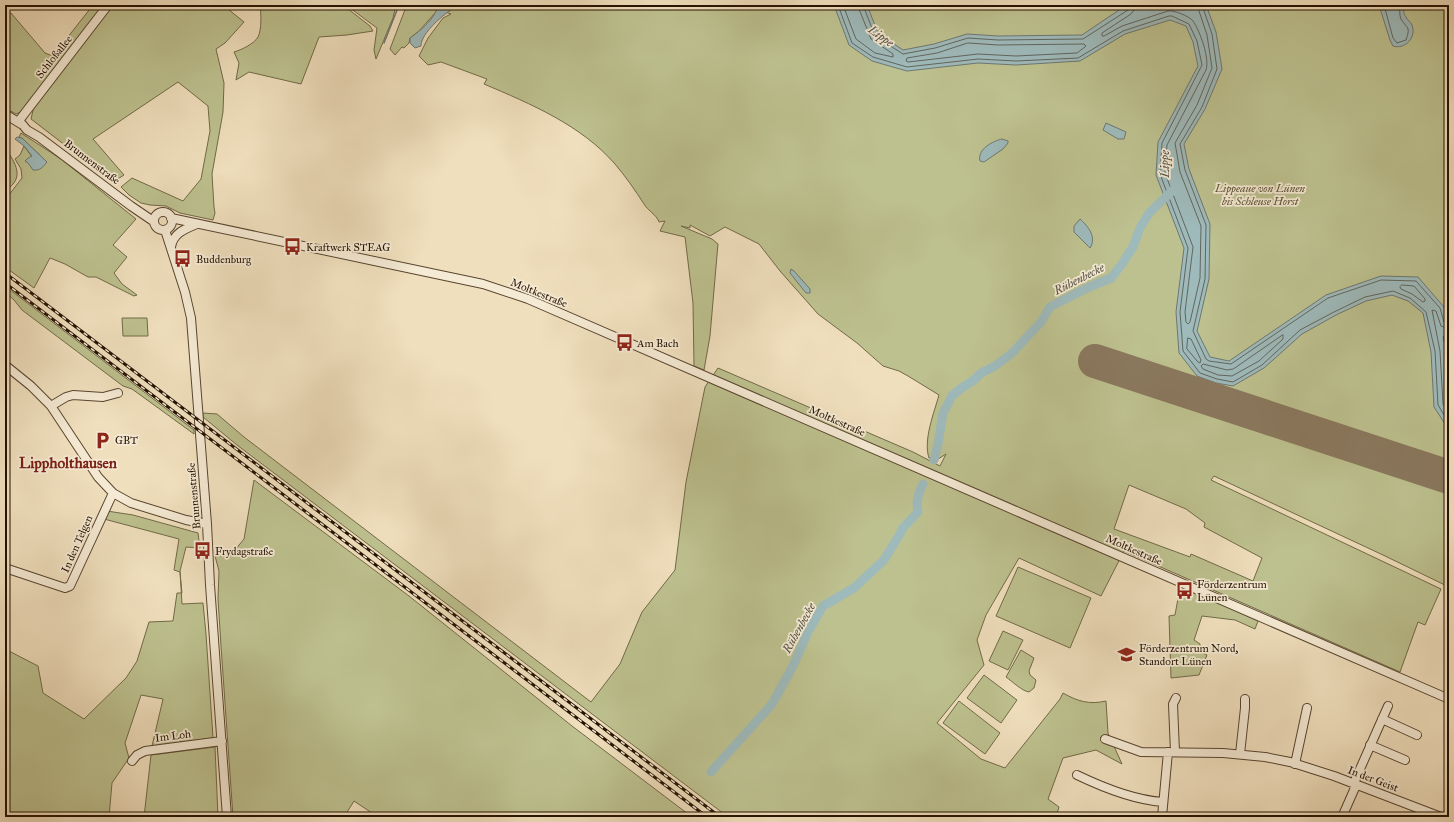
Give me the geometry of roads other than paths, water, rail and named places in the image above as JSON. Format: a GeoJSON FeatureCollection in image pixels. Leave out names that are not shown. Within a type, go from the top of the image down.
{"type":"FeatureCollection","features":[{"type":"Feature","properties":{"kind":"street","name":"Schloßallee"},"geometry":{"type":"LineString","coordinates":[[20,123],[108,5]]}},
{"type":"Feature","properties":{"kind":"street","name":"Brunnenstraße"},"geometry":{"type":"LineString","coordinates":[[5,114],[20,123],[27,130],[40,136],[131,206],[154,218]]}},
{"type":"Feature","properties":{"kind":"street","name":"Brunnenstraße"},"geometry":{"type":"LineString","coordinates":[[154,218],[162,212],[165,212],[169,224],[171,248],[187,298],[191,318],[227,817]]}},
{"type":"Feature","properties":{"kind":"street","name":"Brunnenstraße"},"geometry":{"type":"LineString","coordinates":[[154,218],[155,227],[161,230],[169,224]]}},
{"type":"Feature","properties":{"kind":"street","name":"Moltkestraße"},"geometry":{"type":"LineString","coordinates":[[169,224],[197,224],[216,227],[504,290],[547,307],[1449,699]]}},
{"type":"Feature","properties":{"kind":"street"},"geometry":{"type":"LineString","coordinates":[[171,248],[172,242],[177,234],[197,224]]}},
{"type":"Feature","properties":{"kind":"street"},"geometry":{"type":"LineString","coordinates":[[5,365],[31,386],[51,406],[98,477],[113,493],[131,503],[186,520],[207,524]]}},
{"type":"Feature","properties":{"kind":"street"},"geometry":{"type":"LineString","coordinates":[[51,406],[66,397],[73,395],[103,397],[118,393]]}},
{"type":"Feature","properties":{"kind":"street","name":"In den Telgen"},"geometry":{"type":"LineString","coordinates":[[5,568],[65,588],[70,586],[113,493]]}},
{"type":"Feature","properties":{"kind":"street"},"geometry":{"type":"LineString","coordinates":[[1162,817],[1171,752],[1173,704],[1176,698]]}},
{"type":"Feature","properties":{"kind":"street"},"geometry":{"type":"LineString","coordinates":[[1240,754],[1245,698]]}},
{"type":"Feature","properties":{"kind":"street"},"geometry":{"type":"LineString","coordinates":[[1342,817],[1354,790],[1356,778],[1388,706]]}},
{"type":"Feature","properties":{"kind":"street"},"geometry":{"type":"LineString","coordinates":[[1295,764],[1307,708]]}},
{"type":"Feature","properties":{"kind":"street"},"geometry":{"type":"LineString","coordinates":[[1382,719],[1417,735]]}},
{"type":"Feature","properties":{"kind":"street","name":"In der Geist"},"geometry":{"type":"LineString","coordinates":[[1105,739],[1140,752],[1206,752],[1240,754],[1295,764],[1334,776],[1442,817]]}},
{"type":"Feature","properties":{"kind":"street","name":"Im Loh"},"geometry":{"type":"LineString","coordinates":[[132,761],[137,755],[145,751],[222,742]]}},
{"type":"Feature","properties":{"kind":"street"},"geometry":{"type":"LineString","coordinates":[[1370,745],[1405,760]]}},
{"type":"Feature","properties":{"kind":"street"},"geometry":{"type":"LineString","coordinates":[[1077,776],[1103,787],[1163,802]]}},
{"type":"Feature","properties":{"kind":"water"},"geometry":{"type":"Polygon","coordinates":[[[438,5],[455,7],[434,24],[425,35],[421,46],[415,48],[410,43],[410,38],[423,28],[431,19],[437,10],[438,5]]]}},
{"type":"Feature","properties":{"kind":"water","name":"Lippe"},"geometry":{"type":"Polygon","coordinates":[[[834,5],[867,5],[878,33],[903,50],[934,44],[967,34],[998,36],[1082,35],[1122,8],[1131,5],[1206,5],[1216,32],[1222,69],[1205,109],[1184,144],[1189,169],[1210,224],[1209,279],[1197,331],[1210,357],[1229,361],[1326,295],[1381,276],[1418,277],[1444,307],[1449,327],[1449,430],[1434,407],[1431,352],[1423,313],[1408,301],[1392,295],[1366,301],[1336,315],[1302,334],[1264,368],[1233,386],[1216,383],[1197,376],[1179,353],[1176,312],[1184,248],[1156,175],[1158,142],[1198,66],[1193,42],[1186,26],[1170,20],[1125,34],[1080,61],[1016,65],[978,63],[907,71],[872,61],[849,45],[834,5]]]}},
{"type":"Feature","properties":{"kind":"water"},"geometry":{"type":"Polygon","coordinates":[[[1379,5],[1403,5],[1404,14],[1413,30],[1413,34],[1409,42],[1402,46],[1393,46],[1379,5]]]}},
{"type":"Feature","properties":{"kind":"water"},"geometry":{"type":"Polygon","coordinates":[[[1106,123],[1126,132],[1124,139],[1118,139],[1103,130],[1106,123]]]}},
{"type":"Feature","properties":{"kind":"water"},"geometry":{"type":"Polygon","coordinates":[[[17,137],[22,138],[47,162],[41,168],[38,170],[33,170],[25,161],[32,156],[24,146],[15,139],[17,137]]]}},
{"type":"Feature","properties":{"kind":"water"},"geometry":{"type":"Polygon","coordinates":[[[1002,139],[1008,141],[1003,149],[984,162],[980,161],[981,153],[986,146],[1002,139]]]}},
{"type":"Feature","properties":{"kind":"water"},"geometry":{"type":"Polygon","coordinates":[[[1080,219],[1091,232],[1093,240],[1090,248],[1074,232],[1074,226],[1080,219]]]}},
{"type":"Feature","properties":{"kind":"water"},"geometry":{"type":"Polygon","coordinates":[[[791,269],[810,289],[810,293],[806,293],[790,273],[791,269]]]}},
{"type":"Feature","properties":{"kind":"waterway"},"geometry":{"type":"LineString","coordinates":[[384,43],[399,5]]}},
{"type":"Feature","properties":{"kind":"waterway"},"geometry":{"type":"LineString","coordinates":[[5,181],[9,186]]}},
{"type":"Feature","properties":{"kind":"waterway","name":"Rühenbecke"},"geometry":{"type":"LineString","coordinates":[[934,460],[943,413],[952,396],[981,373],[995,366],[1011,354],[1041,322],[1050,307],[1085,289],[1111,278],[1133,247],[1140,228],[1149,213],[1173,190]]}},
{"type":"Feature","properties":{"kind":"waterway","name":"Rühenbecke"},"geometry":{"type":"LineString","coordinates":[[711,772],[772,704],[793,666],[808,632],[823,606],[854,588],[884,560],[902,529],[918,512],[917,503],[923,484]]}},
{"type":"Feature","properties":{"kind":"railway"},"geometry":{"type":"LineString","coordinates":[[5,273],[720,817]]}},
{"type":"Feature","properties":{"kind":"railway"},"geometry":{"type":"LineString","coordinates":[[5,283],[707,817]]}},
{"type":"Feature","properties":{"kind":"place","name":"Kraftwerk STEAG"},"geometry":{"type":"Point","coordinates":[293,247]}},
{"type":"Feature","properties":{"kind":"place","name":"Buddenburg"},"geometry":{"type":"Point","coordinates":[183,259]}},
{"type":"Feature","properties":{"kind":"place","name":"Am Bach"},"geometry":{"type":"Point","coordinates":[624,343]}},
{"type":"Feature","properties":{"kind":"place","name":"GBT"},"geometry":{"type":"Point","coordinates":[102,440]}},
{"type":"Feature","properties":{"kind":"place","name":"Frydagstraße"},"geometry":{"type":"Point","coordinates":[202,551]}},
{"type":"Feature","properties":{"kind":"place","name":"Förderzentrum Lünen"},"geometry":{"type":"Point","coordinates":[1184,590]}},
{"type":"Feature","properties":{"kind":"place","name":"Förderzentrum Nord, Standort Lünen"},"geometry":{"type":"Point","coordinates":[1126,654]}},
{"type":"Feature","properties":{"kind":"district","name":"Lippholthausen"},"geometry":{"type":"Point","coordinates":[68,463]}},
{"type":"Feature","properties":{"kind":"park label","name":"Lippeaue von Lünen bis Schleuse Horst"},"geometry":{"type":"Point","coordinates":[1260,194]}}]}
